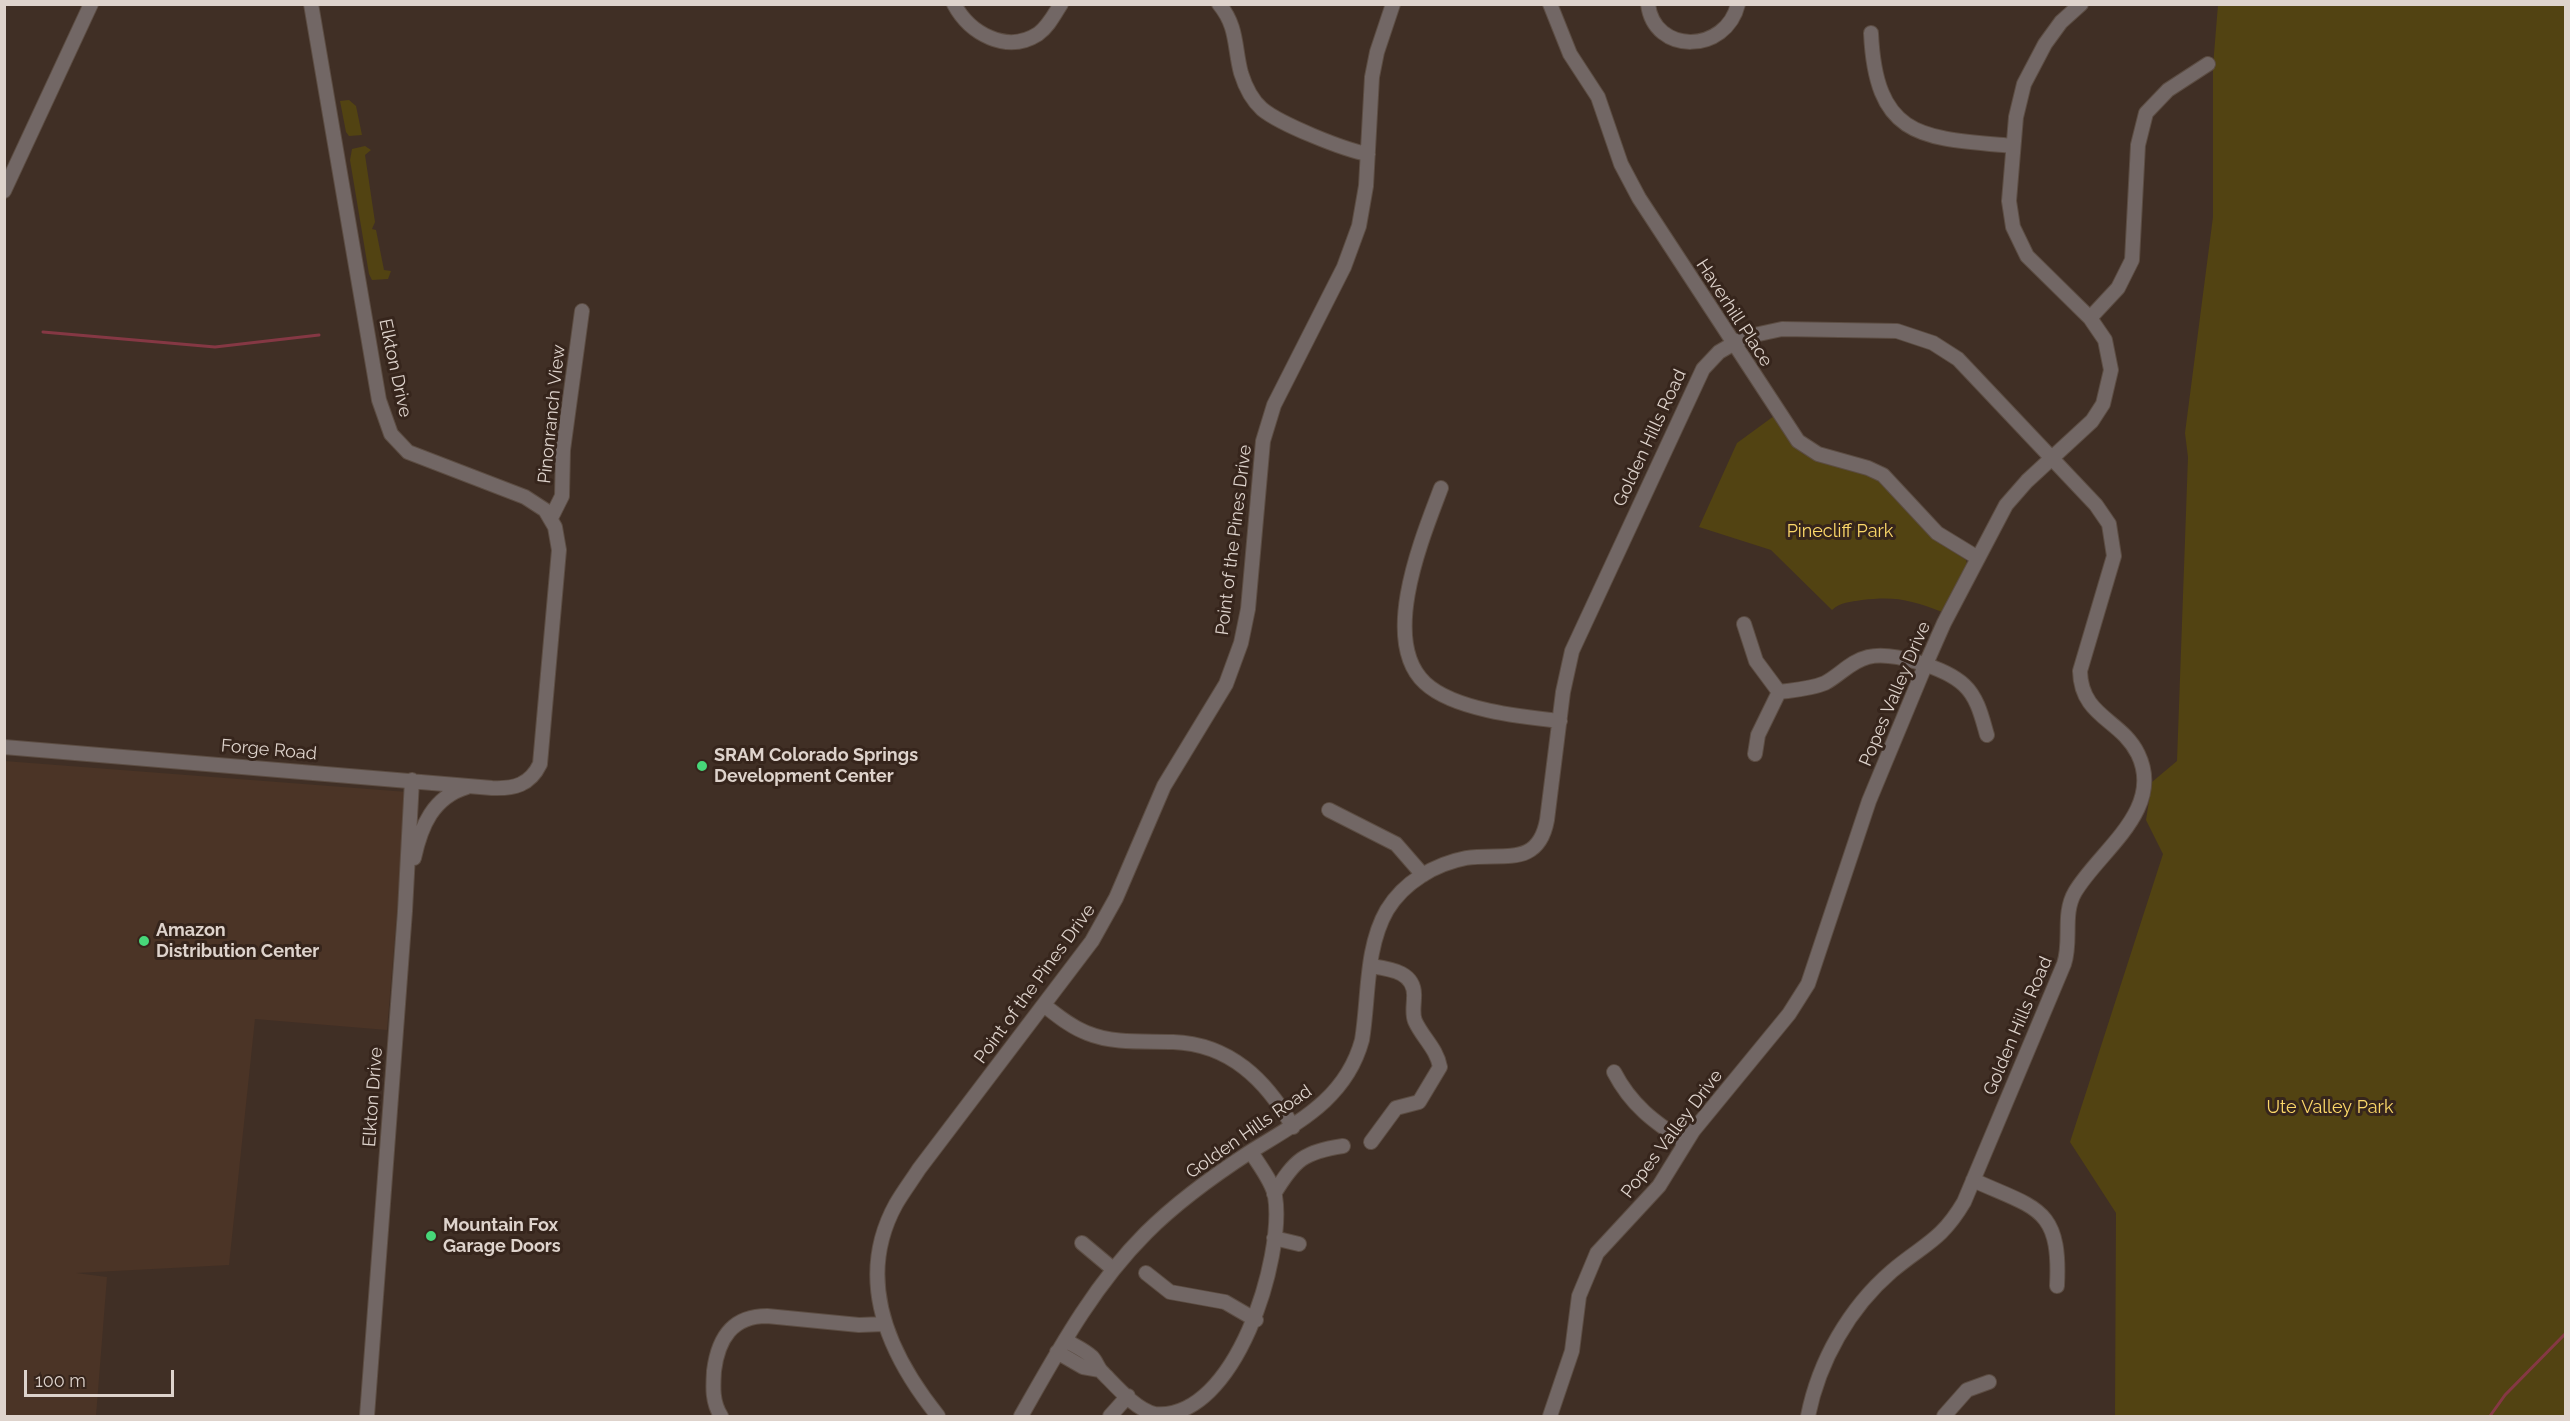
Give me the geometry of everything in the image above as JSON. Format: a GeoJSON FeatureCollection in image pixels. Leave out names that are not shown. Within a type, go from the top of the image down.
{"type":"FeatureCollection","features":[{"type":"Feature","properties":{"kind":"street"},"geometry":{"type":"LineString","coordinates":[[4,191],[91,4]]}},
{"type":"Feature","properties":{"kind":"street","name":"Elkton Drive"},"geometry":{"type":"LineString","coordinates":[[311,4],[379,400],[386,424],[398,443],[415,456],[525,496],[545,510],[551,518]]}},
{"type":"Feature","properties":{"kind":"street"},"geometry":{"type":"LineString","coordinates":[[954,4],[961,16],[978,32],[1007,42],[1019,41],[1037,34],[1046,27],[1061,4]]}},
{"type":"Feature","properties":{"kind":"street"},"geometry":{"type":"LineString","coordinates":[[1219,4],[1233,26],[1241,71],[1256,102],[1272,115],[1353,151],[1368,154]]}},
{"type":"Feature","properties":{"kind":"street","name":"Point of the Pines Drive"},"geometry":{"type":"LineString","coordinates":[[938,1416],[899,1363],[884,1324],[878,1287],[879,1258],[885,1230],[896,1204],[919,1169],[1045,1006],[1092,941],[1109,912],[1164,786],[1209,715],[1237,656],[1248,609],[1263,441],[1274,405],[1350,252],[1364,200],[1374,64],[1393,4]]}},
{"type":"Feature","properties":{"kind":"street","name":"Haverhill Place"},"geometry":{"type":"LineString","coordinates":[[1550,4],[1570,54],[1598,97],[1621,164],[1634,189],[1732,344],[1804,446],[1818,454],[1877,471],[1937,532],[1978,558]]}},
{"type":"Feature","properties":{"kind":"street"},"geometry":{"type":"LineString","coordinates":[[1648,4],[1654,21],[1662,30],[1682,42],[1693,43],[1704,42],[1723,33],[1731,24],[1738,4]]}},
{"type":"Feature","properties":{"kind":"street","name":"Popes Valley Drive"},"geometry":{"type":"LineString","coordinates":[[1550,1416],[1568,1367],[1579,1296],[1592,1263],[1605,1244],[1659,1186],[1685,1142],[1789,1014],[1808,984],[1869,801],[1925,666],[1978,558],[2006,505],[2092,421],[2108,391],[2111,370],[2109,349],[2090,318],[2036,266],[2021,247],[2013,227],[2009,201],[2019,99],[2029,71],[2061,22],[2081,4]]}},
{"type":"Feature","properties":{"kind":"street"},"geometry":{"type":"LineString","coordinates":[[1871,33],[1874,69],[1881,93],[1901,121],[1920,132],[1943,140],[2013,146]]}},
{"type":"Feature","properties":{"kind":"street"},"geometry":{"type":"LineString","coordinates":[[2090,318],[2118,288],[2132,260],[2138,144],[2146,113],[2168,90],[2208,64]]}},
{"type":"Feature","properties":{"kind":"street","name":"Pinonranch View"},"geometry":{"type":"LineString","coordinates":[[551,518],[562,496],[563,450],[582,311]]}},
{"type":"Feature","properties":{"kind":"street","name":"Golden Hills Road"},"geometry":{"type":"LineString","coordinates":[[1021,1416],[1057,1352],[1113,1269],[1170,1211],[1251,1152],[1293,1127],[1328,1099],[1350,1071],[1362,1040],[1373,945],[1386,911],[1401,893],[1423,875],[1465,858],[1513,857],[1537,844],[1547,820],[1568,663],[1578,636],[1695,383],[1711,360],[1732,344],[1757,332],[1782,329],[1886,330],[1920,337],[1958,359],[2100,510],[2113,534],[2114,555],[2080,671],[2080,681],[2091,708],[2125,736],[2138,753],[2144,776],[2143,794],[2134,816],[2075,892],[2068,913],[2069,943],[2064,964],[1964,1202],[1945,1231],[1882,1280],[1848,1322],[1819,1376],[1808,1416]]}},
{"type":"Feature","properties":{"kind":"street"},"geometry":{"type":"LineString","coordinates":[[1441,488],[1422,534],[1412,569],[1405,640],[1413,667],[1425,683],[1457,700],[1517,716],[1560,721]]}},
{"type":"Feature","properties":{"kind":"street","name":"Forge Road"},"geometry":{"type":"LineString","coordinates":[[4,747],[509,789],[528,780],[536,773],[543,753],[559,550],[551,518]]}},
{"type":"Feature","properties":{"kind":"street"},"geometry":{"type":"LineString","coordinates":[[1744,624],[1756,661],[1779,692]]}},
{"type":"Feature","properties":{"kind":"street"},"geometry":{"type":"LineString","coordinates":[[1779,692],[1825,683],[1858,661],[1868,657],[1889,656],[1925,666],[1964,685],[1977,702],[1987,735]]}},
{"type":"Feature","properties":{"kind":"street"},"geometry":{"type":"LineString","coordinates":[[1755,754],[1758,735],[1779,692]]}},
{"type":"Feature","properties":{"kind":"street","name":"Elkton Drive"},"geometry":{"type":"LineString","coordinates":[[367,1416],[405,910],[412,780]]}},
{"type":"Feature","properties":{"kind":"street"},"geometry":{"type":"LineString","coordinates":[[405,910],[417,844],[427,819],[439,801],[447,795],[470,786]]}},
{"type":"Feature","properties":{"kind":"street"},"geometry":{"type":"LineString","coordinates":[[1329,810],[1396,844],[1423,875]]}},
{"type":"Feature","properties":{"kind":"street"},"geometry":{"type":"LineString","coordinates":[[1371,966],[1396,970],[1412,982],[1415,1021],[1437,1056],[1440,1067],[1419,1102],[1396,1108],[1371,1142]]}},
{"type":"Feature","properties":{"kind":"street"},"geometry":{"type":"LineString","coordinates":[[1045,1006],[1073,1027],[1100,1037],[1192,1044],[1235,1059],[1248,1068],[1270,1091],[1293,1127]]}},
{"type":"Feature","properties":{"kind":"street"},"geometry":{"type":"LineString","coordinates":[[1614,1072],[1623,1090],[1644,1114],[1685,1142]]}},
{"type":"Feature","properties":{"kind":"street"},"geometry":{"type":"LineString","coordinates":[[1274,1194],[1289,1171],[1305,1156],[1313,1151],[1343,1146]]}},
{"type":"Feature","properties":{"kind":"street"},"geometry":{"type":"LineString","coordinates":[[1065,1340],[1092,1356],[1100,1370],[1147,1412],[1158,1414],[1199,1409],[1234,1362],[1256,1320],[1268,1279],[1274,1238],[1274,1194],[1251,1152]]}},
{"type":"Feature","properties":{"kind":"street"},"geometry":{"type":"LineString","coordinates":[[1974,1179],[2030,1206],[2045,1218],[2058,1247],[2057,1286]]}},
{"type":"Feature","properties":{"kind":"street"},"geometry":{"type":"LineString","coordinates":[[1274,1238],[1299,1244]]}},
{"type":"Feature","properties":{"kind":"street"},"geometry":{"type":"LineString","coordinates":[[1082,1243],[1113,1269]]}},
{"type":"Feature","properties":{"kind":"street"},"geometry":{"type":"LineString","coordinates":[[1146,1273],[1170,1292],[1225,1302],[1256,1320]]}},
{"type":"Feature","properties":{"kind":"street"},"geometry":{"type":"LineString","coordinates":[[721,1416],[713,1394],[716,1355],[723,1336],[738,1323],[757,1316],[767,1316],[859,1325],[884,1324]]}},
{"type":"Feature","properties":{"kind":"street"},"geometry":{"type":"LineString","coordinates":[[1057,1352],[1083,1367],[1100,1370]]}},
{"type":"Feature","properties":{"kind":"street"},"geometry":{"type":"LineString","coordinates":[[1944,1416],[1967,1390],[1989,1382]]}},
{"type":"Feature","properties":{"kind":"street"},"geometry":{"type":"LineString","coordinates":[[1110,1416],[1128,1396]]}},
{"type":"Feature","properties":{"kind":"shaded area"},"geometry":{"type":"Polygon","coordinates":[[[4,761],[407,792],[387,1030],[255,1019],[229,1265],[76,1273],[107,1277],[96,1416],[5,1416],[4,761]]]}},
{"type":"Feature","properties":{"kind":"green space","name":"Ute Valley Park"},"geometry":{"type":"Polygon","coordinates":[[[2218,5],[2565,5],[2565,1416],[2115,1416],[2116,1213],[2070,1142],[2163,854],[2146,820],[2152,782],[2177,761],[2188,457],[2185,433],[2213,217],[2213,66],[2218,5]]]}},
{"type":"Feature","properties":{"kind":"green space"},"geometry":{"type":"Polygon","coordinates":[[[349,100],[356,106],[362,135],[349,136],[346,132],[340,101],[349,100]]]}},
{"type":"Feature","properties":{"kind":"green space"},"geometry":{"type":"Polygon","coordinates":[[[365,146],[371,150],[365,155],[375,222],[372,229],[376,230],[384,270],[391,271],[388,279],[372,280],[369,274],[350,160],[352,149],[365,146]]]}},
{"type":"Feature","properties":{"kind":"green space","name":"Pinecliff Park"},"geometry":{"type":"Polygon","coordinates":[[[1774,416],[1790,441],[1803,454],[1878,479],[1937,541],[1966,560],[1967,564],[1942,612],[1912,602],[1884,598],[1846,603],[1832,610],[1771,550],[1699,527],[1737,443],[1774,416]]]}},
{"type":"Feature","properties":{"kind":"waterway"},"geometry":{"type":"LineString","coordinates":[[43,332],[215,347],[319,335]]}},
{"type":"Feature","properties":{"kind":"waterway"},"geometry":{"type":"LineString","coordinates":[[2490,1416],[2505,1395],[2566,1333]]}},
{"type":"Feature","properties":{"kind":"place","name":"SRAM Colorado Springs Development Center"},"geometry":{"type":"Point","coordinates":[702,766]}},
{"type":"Feature","properties":{"kind":"place","name":"Amazon Distribution Center"},"geometry":{"type":"Point","coordinates":[144,941]}},
{"type":"Feature","properties":{"kind":"place","name":"Mountain Fox Garage Doors"},"geometry":{"type":"Point","coordinates":[431,1236]}}]}
